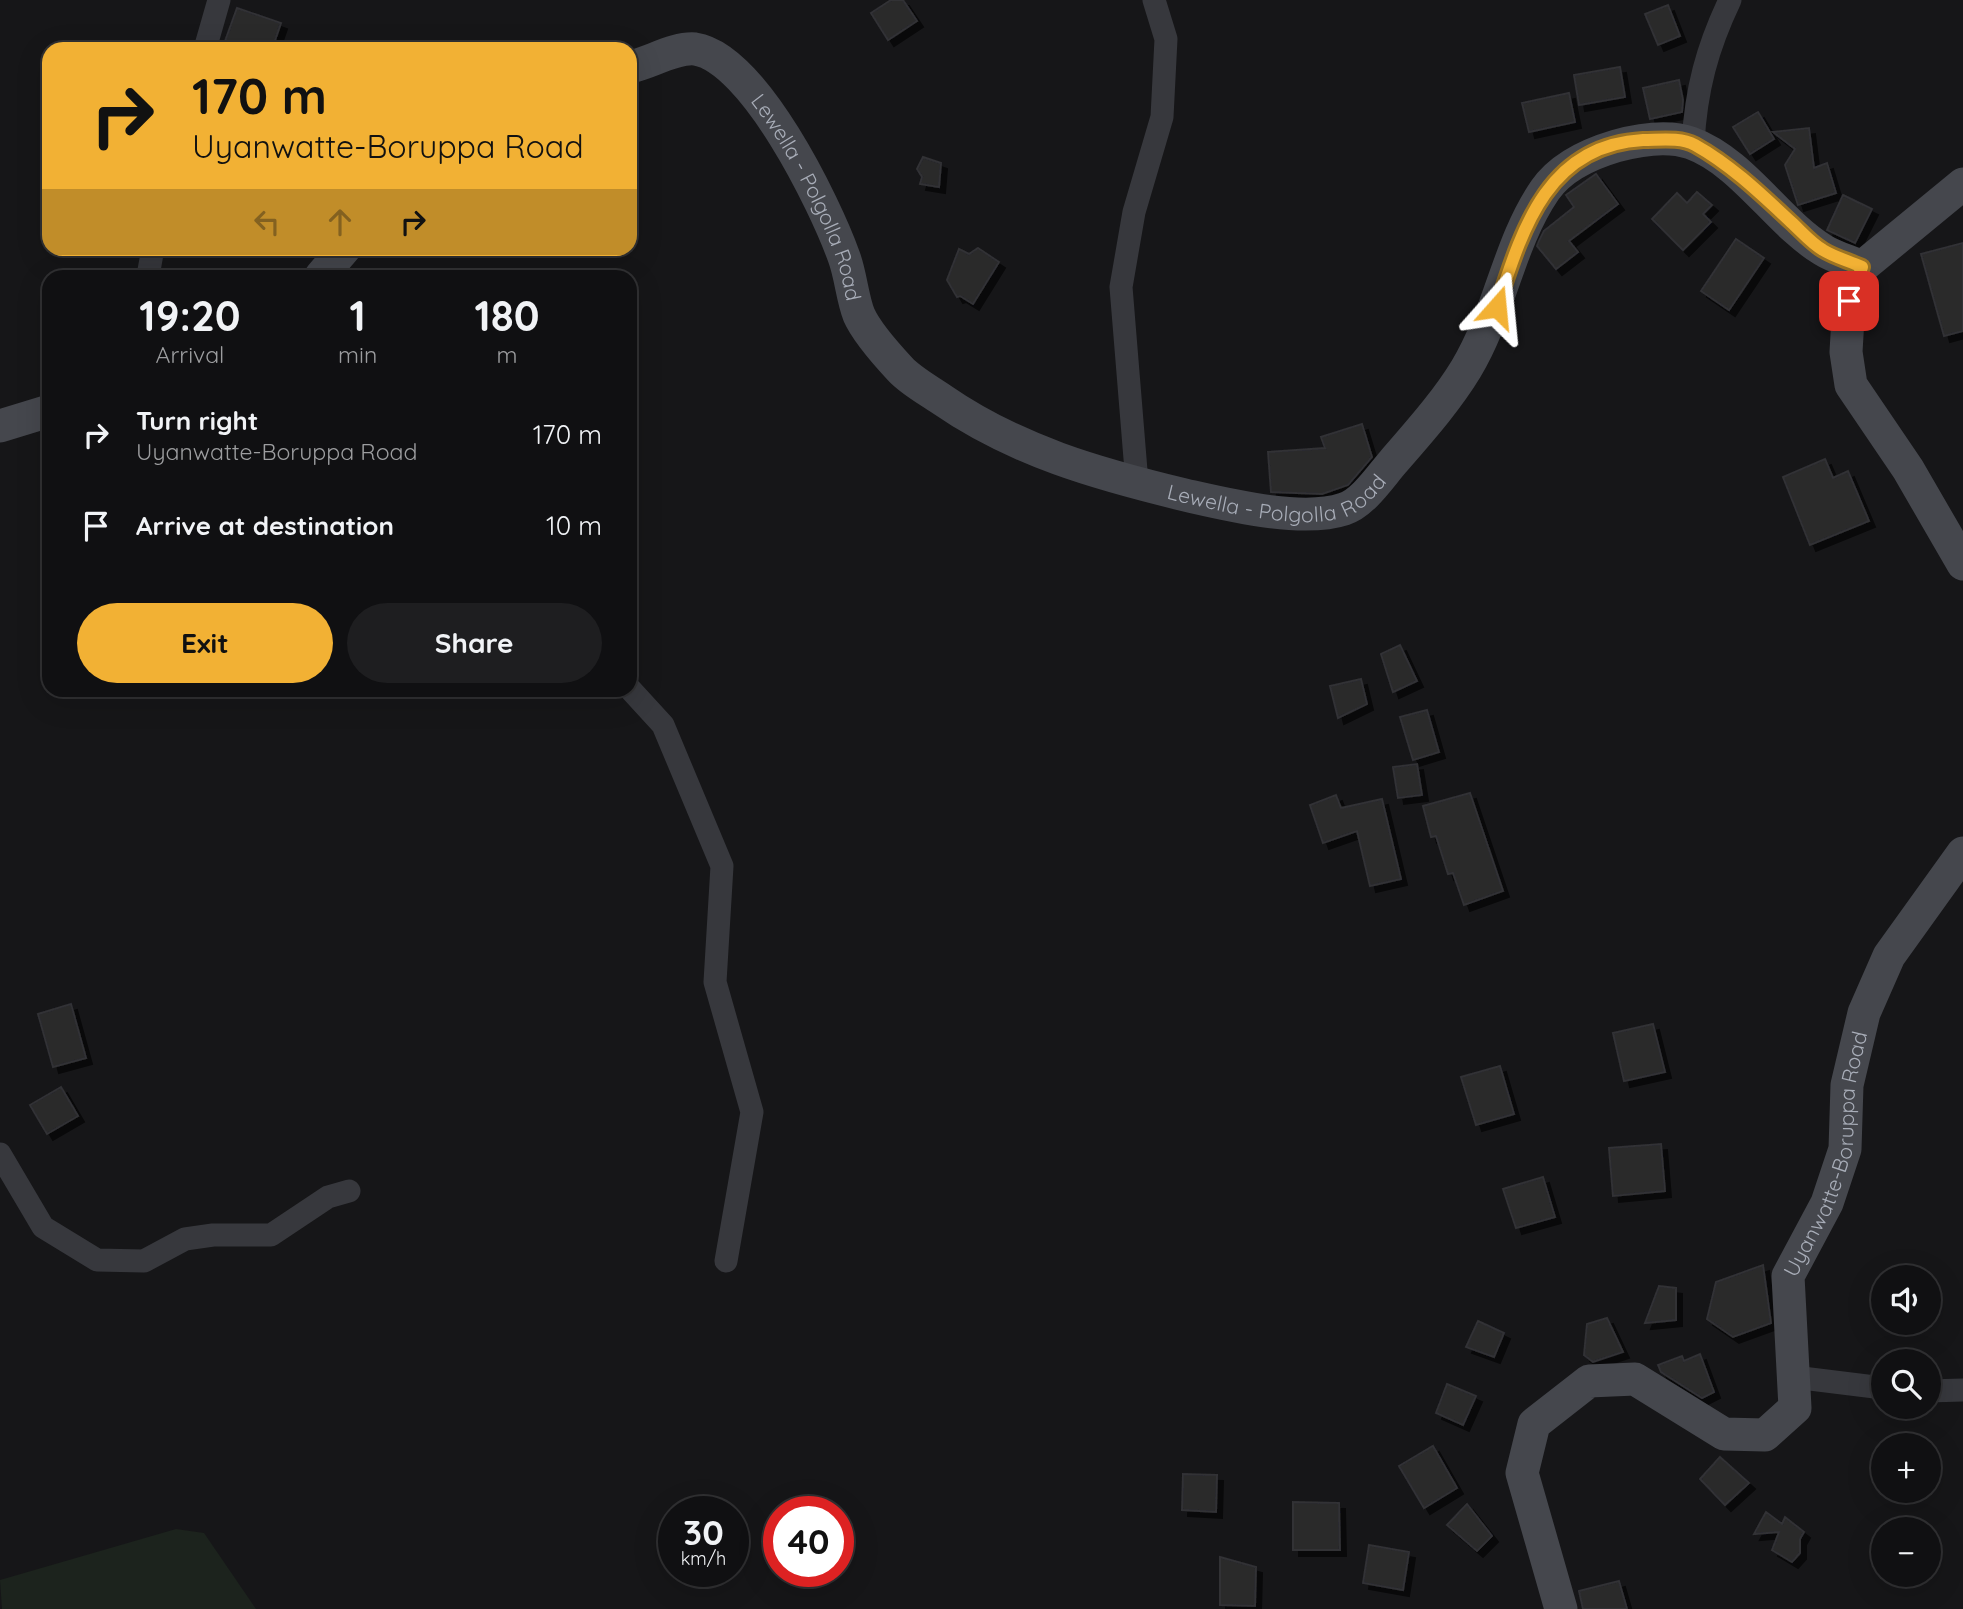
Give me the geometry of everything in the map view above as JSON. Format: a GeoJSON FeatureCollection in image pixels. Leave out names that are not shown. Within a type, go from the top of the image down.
{"type":"FeatureCollection","features":[{"type":"Feature","properties":{"kind":"street"},"geometry":{"type":"LineString","coordinates":[[207,42],[219,0]]}},
{"type":"Feature","properties":{"kind":"street"},"geometry":{"type":"LineString","coordinates":[[1137,484],[1121,287],[1134,212],[1162,117],[1166,40],[1154,0]]}},
{"type":"Feature","properties":{"kind":"street"},"geometry":{"type":"LineString","coordinates":[[1693,143],[1695,97],[1714,34],[1730,0]]}},
{"type":"Feature","properties":{"kind":"street","name":"Lewella - Polgolla Road"},"geometry":{"type":"LineString","coordinates":[[637,65],[691,48],[717,56],[752,90],[788,141],[835,234],[860,317],[902,372],[967,416],[1060,462],[1137,484],[1260,509],[1322,514],[1350,508],[1416,436],[1466,370],[1497,307],[1513,256],[1546,189],[1572,164],[1604,150],[1634,141],[1671,139],[1693,143],[1732,169],[1822,250],[1862,267]]}},
{"type":"Feature","properties":{"kind":"street"},"geometry":{"type":"LineString","coordinates":[[1963,184],[1862,267],[1849,301],[1846,352],[1851,385],[1908,469],[1963,564]]}},
{"type":"Feature","properties":{"kind":"street"},"geometry":{"type":"LineString","coordinates":[[326,270],[338,256]]}},
{"type":"Feature","properties":{"kind":"street"},"geometry":{"type":"LineString","coordinates":[[0,426],[42,413]]}},
{"type":"Feature","properties":{"kind":"street"},"geometry":{"type":"LineString","coordinates":[[637,697],[663,725],[722,866],[715,982],[752,1112],[726,1261]]}},
{"type":"Feature","properties":{"kind":"street","name":"Uyanwatte-Boruppa Road"},"geometry":{"type":"LineString","coordinates":[[1561,1609],[1522,1473],[1534,1424],[1589,1381],[1635,1379],[1724,1434],[1765,1435],[1795,1408],[1788,1276],[1828,1203],[1845,1149],[1847,1085],[1864,1013],[1889,956],[1963,853]]}},
{"type":"Feature","properties":{"kind":"street"},"geometry":{"type":"LineString","coordinates":[[0,1154],[43,1227],[97,1260],[144,1261],[185,1239],[213,1235],[271,1235],[328,1197],[349,1191]]}},
{"type":"Feature","properties":{"kind":"street"},"geometry":{"type":"LineString","coordinates":[[1794,1377],[1871,1387]]}},
{"type":"Feature","properties":{"kind":"street"},"geometry":{"type":"LineString","coordinates":[[1941,1391],[1963,1390]]}},
{"type":"Feature","properties":{"kind":"shaded area"},"geometry":{"type":"Polygon","coordinates":[[[176,1529],[204,1533],[256,1609],[2,1609],[0,1580],[176,1529]]]}},
{"type":"Feature","properties":{"kind":"building"},"geometry":{"type":"Polygon","coordinates":[[[891,0],[903,0],[917,21],[888,40],[871,13],[891,0]]]}},
{"type":"Feature","properties":{"kind":"building"},"geometry":{"type":"Polygon","coordinates":[[[1668,5],[1680,36],[1658,45],[1645,14],[1668,5]]]}},
{"type":"Feature","properties":{"kind":"building"},"geometry":{"type":"Polygon","coordinates":[[[237,8],[281,23],[274,42],[225,42],[237,8]]]}},
{"type":"Feature","properties":{"kind":"building"},"geometry":{"type":"Polygon","coordinates":[[[1620,67],[1625,97],[1579,105],[1574,75],[1620,67]]]}},
{"type":"Feature","properties":{"kind":"building"},"geometry":{"type":"Polygon","coordinates":[[[1679,80],[1683,100],[1682,112],[1650,119],[1643,88],[1679,80]]]}},
{"type":"Feature","properties":{"kind":"building"},"geometry":{"type":"Polygon","coordinates":[[[1569,93],[1575,122],[1529,132],[1522,103],[1569,93]]]}},
{"type":"Feature","properties":{"kind":"building"},"geometry":{"type":"Polygon","coordinates":[[[1758,112],[1774,139],[1750,154],[1733,127],[1758,112]]]}},
{"type":"Feature","properties":{"kind":"building"},"geometry":{"type":"Polygon","coordinates":[[[1809,128],[1814,168],[1827,163],[1836,193],[1798,205],[1785,165],[1795,149],[1773,132],[1809,128]]]}},
{"type":"Feature","properties":{"kind":"building"},"geometry":{"type":"Polygon","coordinates":[[[923,157],[941,163],[939,187],[920,184],[922,177],[917,169],[923,157]]]}},
{"type":"Feature","properties":{"kind":"building"},"geometry":{"type":"Polygon","coordinates":[[[1596,174],[1618,204],[1569,241],[1578,252],[1556,269],[1537,246],[1539,241],[1544,231],[1574,207],[1566,195],[1596,174]]]}},
{"type":"Feature","properties":{"kind":"building"},"geometry":{"type":"Polygon","coordinates":[[[1697,192],[1712,205],[1703,214],[1711,222],[1683,250],[1652,219],[1677,193],[1687,203],[1697,192]]]}},
{"type":"Feature","properties":{"kind":"building"},"geometry":{"type":"Polygon","coordinates":[[[1843,195],[1872,209],[1855,243],[1827,230],[1843,195]]]}},
{"type":"Feature","properties":{"kind":"building"},"geometry":{"type":"Polygon","coordinates":[[[1736,239],[1764,258],[1729,310],[1701,291],[1736,239]]]}},
{"type":"Feature","properties":{"kind":"building"},"geometry":{"type":"Polygon","coordinates":[[[1963,243],[1963,331],[1944,336],[1921,254],[1963,243]]]}},
{"type":"Feature","properties":{"kind":"building"},"geometry":{"type":"Polygon","coordinates":[[[978,248],[999,262],[973,304],[960,296],[957,297],[947,280],[959,249],[969,254],[978,248]]]}},
{"type":"Feature","properties":{"kind":"building"},"geometry":{"type":"Polygon","coordinates":[[[1362,424],[1372,457],[1348,485],[1322,494],[1271,492],[1268,452],[1325,448],[1321,437],[1362,424]]]}},
{"type":"Feature","properties":{"kind":"building"},"geometry":{"type":"Polygon","coordinates":[[[1825,459],[1833,478],[1848,471],[1869,521],[1810,545],[1783,477],[1825,459]]]}},
{"type":"Feature","properties":{"kind":"building"},"geometry":{"type":"Polygon","coordinates":[[[1400,645],[1417,681],[1393,692],[1381,654],[1400,645]]]}},
{"type":"Feature","properties":{"kind":"building"},"geometry":{"type":"Polygon","coordinates":[[[1361,679],[1367,704],[1338,718],[1330,686],[1361,679]]]}},
{"type":"Feature","properties":{"kind":"building"},"geometry":{"type":"Polygon","coordinates":[[[1427,710],[1439,752],[1413,760],[1400,717],[1427,710]]]}},
{"type":"Feature","properties":{"kind":"building"},"geometry":{"type":"Polygon","coordinates":[[[1417,764],[1422,795],[1398,798],[1393,767],[1417,764]]]}},
{"type":"Feature","properties":{"kind":"building"},"geometry":{"type":"Polygon","coordinates":[[[1470,793],[1503,891],[1464,905],[1453,873],[1448,874],[1436,836],[1431,837],[1423,806],[1470,793]]]}},
{"type":"Feature","properties":{"kind":"building"},"geometry":{"type":"Polygon","coordinates":[[[1336,795],[1341,808],[1382,799],[1401,879],[1370,886],[1357,831],[1323,843],[1310,805],[1336,795]]]}},
{"type":"Feature","properties":{"kind":"building"},"geometry":{"type":"Polygon","coordinates":[[[71,1004],[86,1058],[53,1067],[38,1014],[71,1004]]]}},
{"type":"Feature","properties":{"kind":"building"},"geometry":{"type":"Polygon","coordinates":[[[1653,1024],[1665,1072],[1624,1081],[1613,1033],[1653,1024]]]}},
{"type":"Feature","properties":{"kind":"building"},"geometry":{"type":"Polygon","coordinates":[[[1500,1066],[1514,1114],[1476,1125],[1461,1077],[1500,1066]]]}},
{"type":"Feature","properties":{"kind":"building"},"geometry":{"type":"Polygon","coordinates":[[[61,1087],[78,1116],[47,1134],[30,1105],[61,1087]]]}},
{"type":"Feature","properties":{"kind":"building"},"geometry":{"type":"Polygon","coordinates":[[[1661,1144],[1665,1191],[1613,1196],[1609,1148],[1661,1144]]]}},
{"type":"Feature","properties":{"kind":"building"},"geometry":{"type":"Polygon","coordinates":[[[1543,1177],[1555,1217],[1516,1228],[1503,1189],[1543,1177]]]}},
{"type":"Feature","properties":{"kind":"building"},"geometry":{"type":"Polygon","coordinates":[[[1763,1265],[1771,1323],[1733,1337],[1707,1319],[1716,1282],[1763,1265]]]}},
{"type":"Feature","properties":{"kind":"building"},"geometry":{"type":"Polygon","coordinates":[[[1659,1286],[1676,1288],[1676,1320],[1645,1323],[1659,1286]]]}},
{"type":"Feature","properties":{"kind":"building"},"geometry":{"type":"Polygon","coordinates":[[[1607,1318],[1623,1352],[1593,1362],[1584,1355],[1587,1324],[1607,1318]]]}},
{"type":"Feature","properties":{"kind":"building"},"geometry":{"type":"Polygon","coordinates":[[[1478,1321],[1504,1333],[1494,1357],[1466,1347],[1478,1321]]]}},
{"type":"Feature","properties":{"kind":"building"},"geometry":{"type":"Polygon","coordinates":[[[1700,1354],[1714,1392],[1702,1398],[1661,1372],[1658,1365],[1682,1356],[1684,1361],[1700,1354]]]}},
{"type":"Feature","properties":{"kind":"building"},"geometry":{"type":"Polygon","coordinates":[[[1447,1384],[1476,1396],[1463,1425],[1436,1413],[1447,1384]]]}},
{"type":"Feature","properties":{"kind":"building"},"geometry":{"type":"Polygon","coordinates":[[[1433,1446],[1457,1488],[1424,1508],[1399,1466],[1433,1446]]]}},
{"type":"Feature","properties":{"kind":"building"},"geometry":{"type":"Polygon","coordinates":[[[1720,1457],[1749,1483],[1725,1505],[1700,1479],[1720,1457]]]}},
{"type":"Feature","properties":{"kind":"building"},"geometry":{"type":"Polygon","coordinates":[[[1183,1474],[1217,1475],[1216,1512],[1182,1510],[1183,1474]]]}},
{"type":"Feature","properties":{"kind":"building"},"geometry":{"type":"Polygon","coordinates":[[[1293,1502],[1339,1503],[1340,1550],[1293,1550],[1293,1502]]]}},
{"type":"Feature","properties":{"kind":"building"},"geometry":{"type":"Polygon","coordinates":[[[1467,1504],[1492,1536],[1477,1551],[1447,1525],[1467,1504]]]}},
{"type":"Feature","properties":{"kind":"building"},"geometry":{"type":"Polygon","coordinates":[[[1766,1512],[1782,1524],[1785,1517],[1804,1532],[1800,1539],[1800,1553],[1792,1562],[1772,1550],[1779,1532],[1754,1534],[1766,1512]]]}},
{"type":"Feature","properties":{"kind":"building"},"geometry":{"type":"Polygon","coordinates":[[[1369,1545],[1409,1552],[1403,1590],[1363,1583],[1369,1545]]]}},
{"type":"Feature","properties":{"kind":"building"},"geometry":{"type":"Polygon","coordinates":[[[1220,1557],[1256,1567],[1255,1606],[1220,1605],[1220,1557]]]}},
{"type":"Feature","properties":{"kind":"building"},"geometry":{"type":"Polygon","coordinates":[[[1619,1581],[1627,1609],[1583,1609],[1579,1591],[1619,1581]]]}},
{"type":"Feature","properties":{"kind":"route"},"geometry":{"type":"LineString","coordinates":[[1497,307],[1513,256],[1546,189],[1572,164],[1604,150],[1634,141],[1671,139],[1693,143],[1732,169],[1822,250],[1862,267],[1849,301]]}}]}
